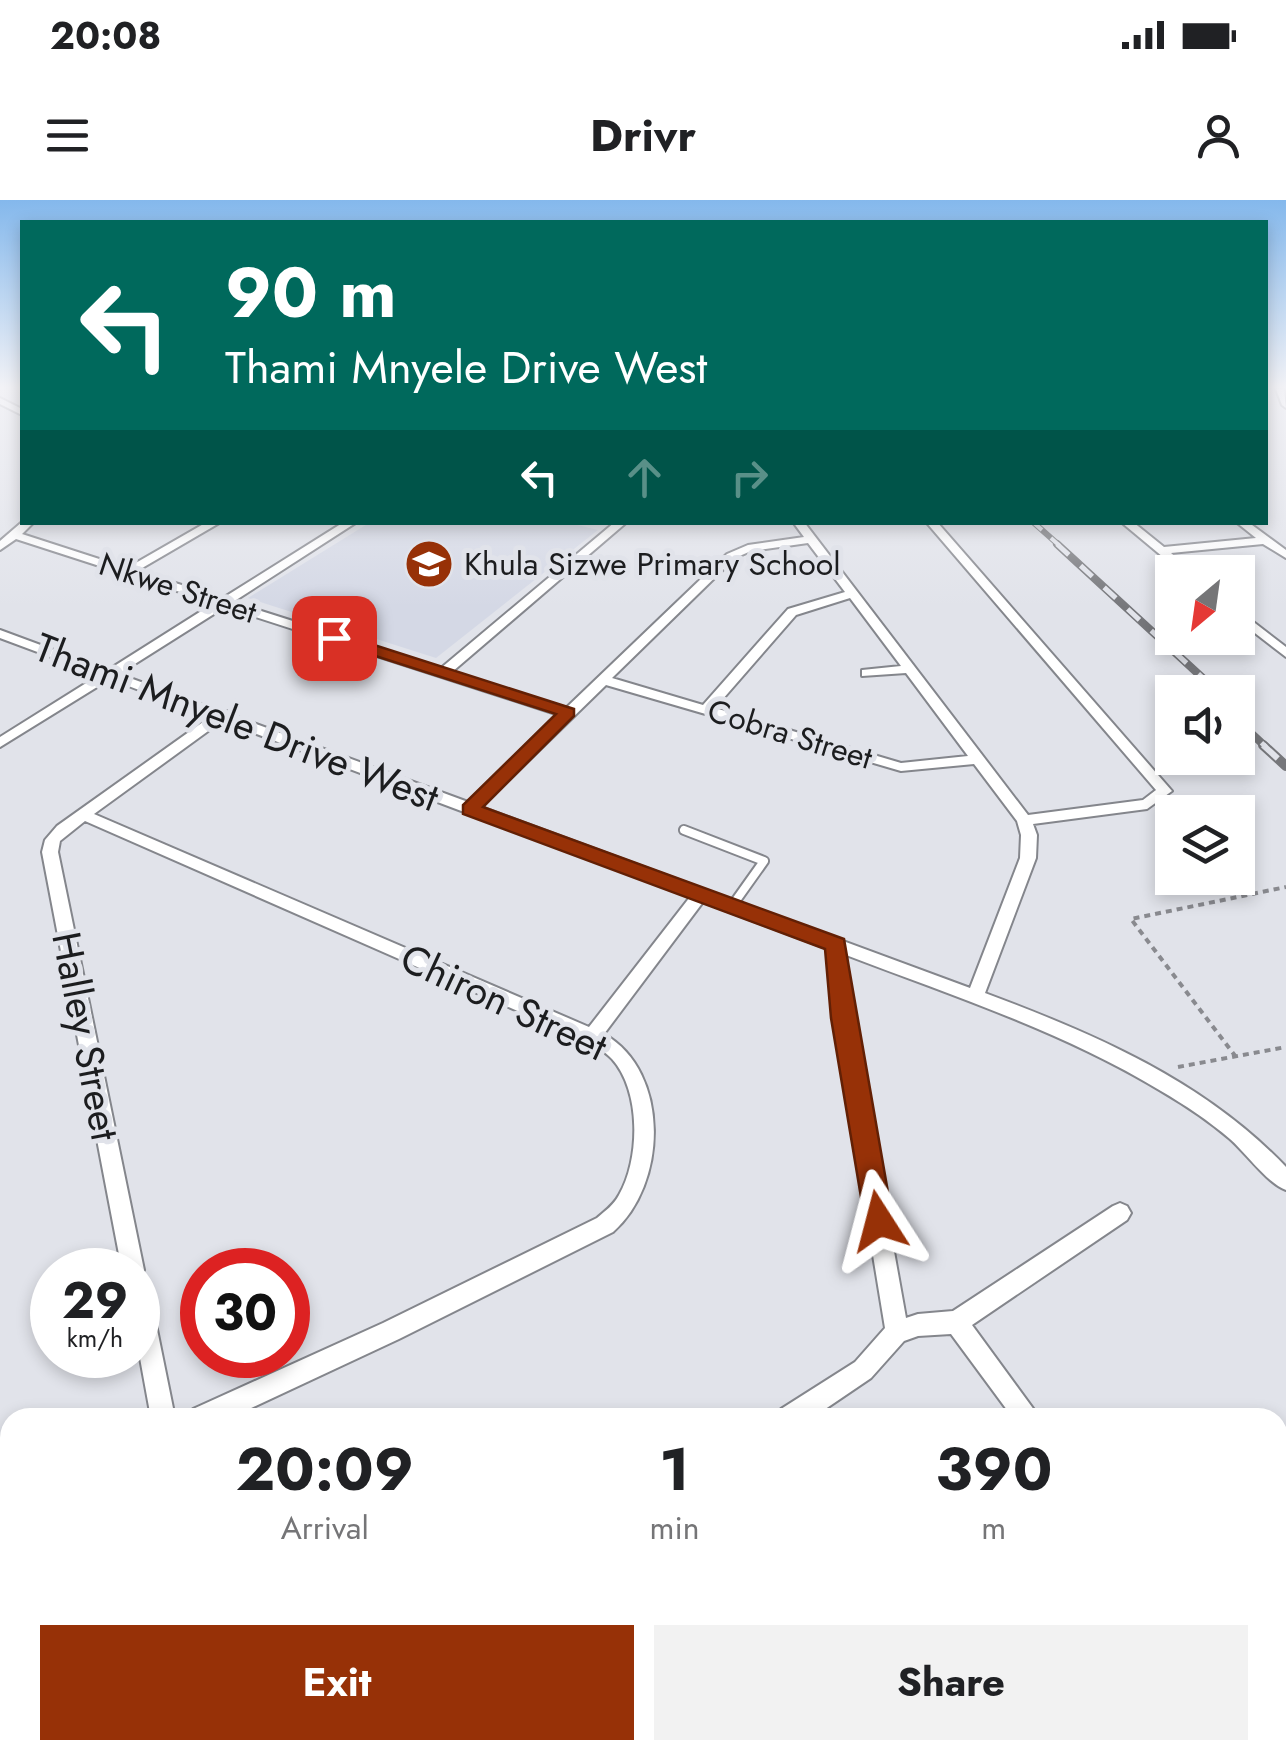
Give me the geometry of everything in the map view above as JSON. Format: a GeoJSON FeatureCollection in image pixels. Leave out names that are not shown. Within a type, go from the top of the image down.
{"type":"FeatureCollection","features":[{"type":"Feature","properties":{"kind":"street"},"geometry":{"type":"LineString","coordinates":[[0,547],[26,525]]}},
{"type":"Feature","properties":{"kind":"street"},"geometry":{"type":"LineString","coordinates":[[127,572],[211,525]]}},
{"type":"Feature","properties":{"kind":"street"},"geometry":{"type":"LineString","coordinates":[[0,743],[347,525]]}},
{"type":"Feature","properties":{"kind":"street"},"geometry":{"type":"LineString","coordinates":[[444,672],[618,525]]}},
{"type":"Feature","properties":{"kind":"street"},"geometry":{"type":"LineString","coordinates":[[800,525],[1024,820],[1029,834],[1028,858],[975,997]]}},
{"type":"Feature","properties":{"kind":"street"},"geometry":{"type":"LineString","coordinates":[[934,525],[1165,791],[1147,804],[1024,820]]}},
{"type":"Feature","properties":{"kind":"street"},"geometry":{"type":"LineString","coordinates":[[1130,525],[1165,555]]}},
{"type":"Feature","properties":{"kind":"street"},"geometry":{"type":"LineString","coordinates":[[1246,525],[1286,554]]}},
{"type":"Feature","properties":{"kind":"street","name":"Nkwe Street"},"geometry":{"type":"LineString","coordinates":[[17,536],[568,712]]}},
{"type":"Feature","properties":{"kind":"street"},"geometry":{"type":"LineString","coordinates":[[1160,551],[1261,536],[1286,537]]}},
{"type":"Feature","properties":{"kind":"street"},"geometry":{"type":"LineString","coordinates":[[470,809],[735,553],[811,539]]}},
{"type":"Feature","properties":{"kind":"street"},"geometry":{"type":"LineString","coordinates":[[707,709],[792,612],[852,594]]}},
{"type":"Feature","properties":{"kind":"street"},"geometry":{"type":"LineString","coordinates":[[1255,628],[1286,653]]}},
{"type":"Feature","properties":{"kind":"street","name":"Thami Mnyele Drive West"},"geometry":{"type":"LineString","coordinates":[[0,634],[836,944],[1083,1040],[1149,1072],[1220,1120],[1286,1180]]}},
{"type":"Feature","properties":{"kind":"street"},"geometry":{"type":"LineString","coordinates":[[867,673],[910,669]]}},
{"type":"Feature","properties":{"kind":"street","name":"Cobra Street"},"geometry":{"type":"LineString","coordinates":[[604,680],[901,767],[978,759]]}},
{"type":"Feature","properties":{"kind":"street"},"geometry":{"type":"LineString","coordinates":[[84,815],[222,714]]}},
{"type":"Feature","properties":{"kind":"street","name":"Chiron Street"},"geometry":{"type":"LineString","coordinates":[[84,815],[592,1036],[615,1050],[626,1064],[638,1094],[643,1124],[641,1156],[625,1206],[606,1225],[223,1408]]}},
{"type":"Feature","properties":{"kind":"street","name":"Halley Street"},"geometry":{"type":"LineString","coordinates":[[84,815],[53,840],[50,852],[130,1248]]}},
{"type":"Feature","properties":{"kind":"street"},"geometry":{"type":"LineString","coordinates":[[592,1036],[700,895]]}},
{"type":"Feature","properties":{"kind":"street"},"geometry":{"type":"LineString","coordinates":[[836,944],[843,1018],[897,1332]]}},
{"type":"Feature","properties":{"kind":"street"},"geometry":{"type":"LineString","coordinates":[[805,1408],[863,1370],[897,1332],[918,1325],[956,1322],[1120,1214]]}},
{"type":"Feature","properties":{"kind":"street"},"geometry":{"type":"LineString","coordinates":[[956,1322],[1020,1408]]}},
{"type":"Feature","properties":{"kind":"street"},"geometry":{"type":"LineString","coordinates":[[155,1378],[161,1408]]}},
{"type":"Feature","properties":{"kind":"lane"},"geometry":{"type":"LineString","coordinates":[[684,830],[764,860],[732,906]]}},
{"type":"Feature","properties":{"kind":"path"},"geometry":{"type":"LineString","coordinates":[[1236,1057],[1131,919],[1286,888]]}},
{"type":"Feature","properties":{"kind":"path"},"geometry":{"type":"LineString","coordinates":[[1149,1072],[1286,1048]]}},
{"type":"Feature","properties":{"kind":"shaded area","name":"Khula Sizwe Primary School"},"geometry":{"type":"Polygon","coordinates":[[[366,525],[577,525],[598,530],[436,658],[248,598],[366,525]]]}},
{"type":"Feature","properties":{"kind":"railway"},"geometry":{"type":"LineString","coordinates":[[1036,525],[1060,546]]}},
{"type":"Feature","properties":{"kind":"railway"},"geometry":{"type":"LineString","coordinates":[[1057,544],[1200,675]]}},
{"type":"Feature","properties":{"kind":"railway"},"geometry":{"type":"LineString","coordinates":[[1255,737],[1266,747]]}},
{"type":"Feature","properties":{"kind":"railway"},"geometry":{"type":"LineString","coordinates":[[1263,745],[1286,766]]}},
{"type":"Feature","properties":{"kind":"place","name":"Khula Sizwe Primary School"},"geometry":{"type":"Point","coordinates":[429,564]}},
{"type":"Feature","properties":{"kind":"route"},"geometry":{"type":"LineString","coordinates":[[334,638],[568,712],[470,809],[836,944],[843,1018],[879,1221]]}}]}
